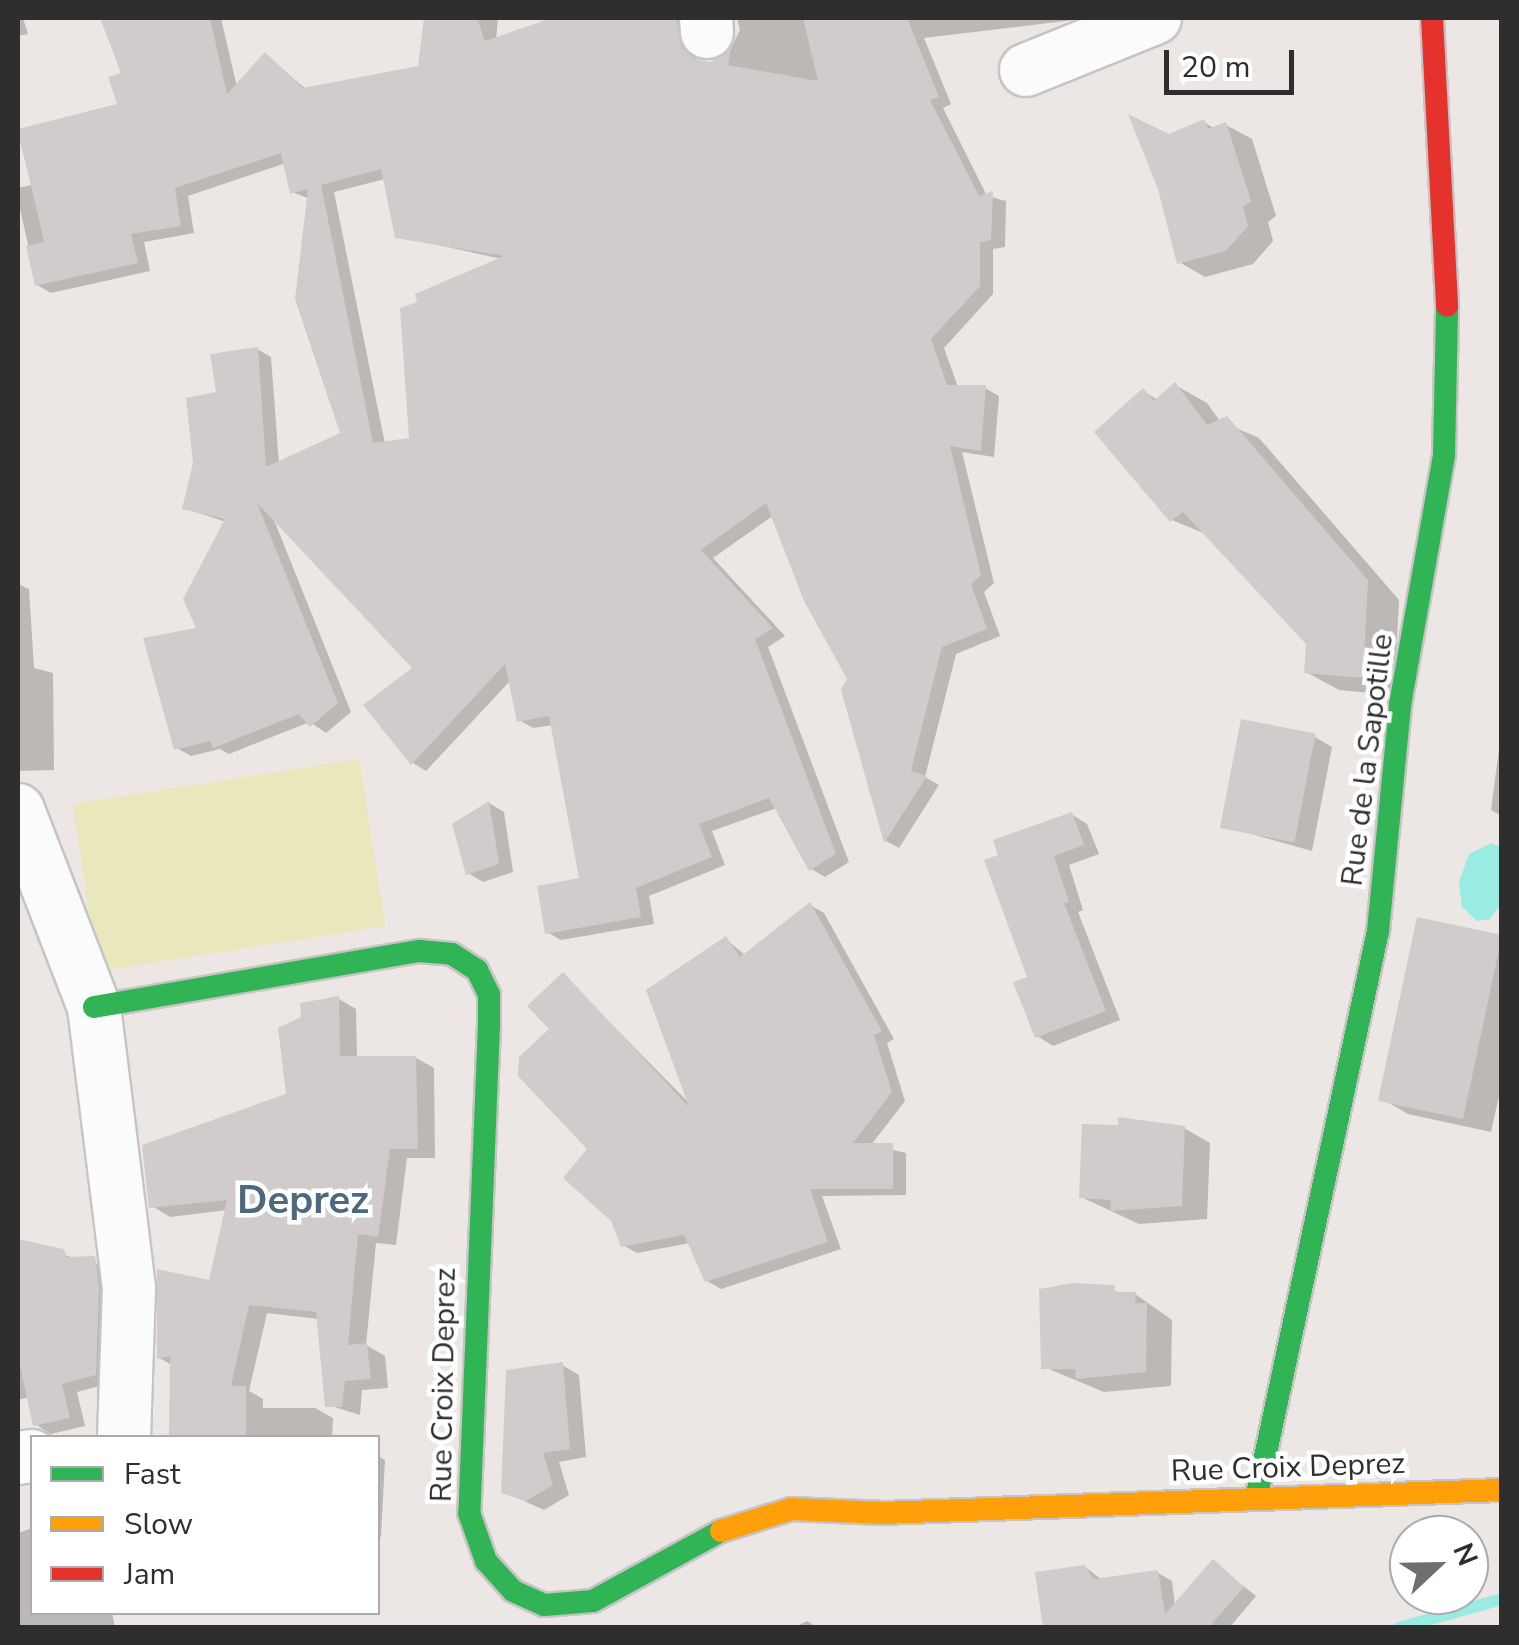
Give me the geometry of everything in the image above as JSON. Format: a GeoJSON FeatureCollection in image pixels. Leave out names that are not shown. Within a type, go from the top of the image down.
{"type":"FeatureCollection","features":[{"type":"Feature","properties":{"kind":"street"},"geometry":{"type":"LineString","coordinates":[[1026,70],[1155,18]]}},
{"type":"Feature","properties":{"kind":"street","name":"Rue de la Sapotille"},"geometry":{"type":"LineString","coordinates":[[1256,1499],[1378,931],[1400,705],[1444,455],[1448,266],[1432,18]]}},
{"type":"Feature","properties":{"kind":"street"},"geometry":{"type":"LineString","coordinates":[[18,810],[94,1007],[129,1287],[124,1435]]}},
{"type":"Feature","properties":{"kind":"street","name":"Rue Croix Deprez"},"geometry":{"type":"LineString","coordinates":[[94,1007],[419,951],[452,954],[477,970],[489,995],[489,1024],[469,1513],[486,1561],[513,1590],[544,1605],[593,1600],[732,1524],[791,1510],[884,1513],[1502,1490]]}},
{"type":"Feature","properties":{"kind":"green space"},"geometry":{"type":"Polygon","coordinates":[[[359,759],[385,926],[99,971],[73,804],[359,759]]]}},
{"type":"Feature","properties":{"kind":"water"},"geometry":{"type":"Polygon","coordinates":[[[1491,843],[1501,847],[1501,904],[1490,919],[1477,921],[1462,907],[1459,882],[1469,854],[1491,843]]]}},
{"type":"Feature","properties":{"kind":"building"},"geometry":{"type":"Polygon","coordinates":[[[100,18],[210,18],[227,94],[265,52],[303,88],[418,66],[424,18],[477,18],[485,41],[551,18],[676,18],[682,48],[695,59],[710,62],[730,50],[728,65],[818,81],[803,18],[907,18],[939,97],[930,100],[979,196],[993,191],[991,240],[980,242],[980,286],[931,339],[947,385],[986,385],[981,451],[950,446],[981,575],[971,584],[987,629],[942,647],[911,771],[927,776],[884,843],[841,690],[847,679],[804,601],[766,503],[701,550],[773,628],[755,639],[836,854],[809,871],[769,798],[699,824],[712,857],[636,888],[641,917],[545,934],[537,886],[579,878],[549,716],[517,722],[505,664],[411,765],[363,705],[412,668],[257,503],[338,703],[310,727],[299,714],[213,748],[210,741],[174,750],[143,638],[196,628],[183,599],[225,519],[182,509],[193,463],[186,398],[216,392],[210,354],[258,347],[266,467],[340,433],[295,299],[308,189],[290,194],[281,153],[175,188],[181,226],[131,234],[138,263],[35,286],[26,246],[44,242],[18,129],[117,104],[108,77],[121,73],[100,18]],[[381,169],[321,185],[373,443],[409,438],[400,308],[417,302],[415,294],[504,256],[395,238],[381,169]]]}},
{"type":"Feature","properties":{"kind":"building"},"geometry":{"type":"Polygon","coordinates":[[[1128,114],[1169,134],[1204,119],[1208,129],[1226,122],[1251,201],[1243,207],[1248,226],[1226,251],[1177,264],[1158,189],[1128,114]]]}},
{"type":"Feature","properties":{"kind":"building"},"geometry":{"type":"Polygon","coordinates":[[[1175,382],[1207,425],[1227,416],[1368,580],[1363,678],[1304,673],[1306,644],[1183,512],[1170,522],[1094,432],[1143,388],[1154,401],[1175,382]]]}},
{"type":"Feature","properties":{"kind":"building"},"geometry":{"type":"Polygon","coordinates":[[[1241,719],[1316,734],[1294,842],[1220,828],[1241,719]]]}},
{"type":"Feature","properties":{"kind":"building"},"geometry":{"type":"Polygon","coordinates":[[[489,801],[499,864],[466,875],[452,824],[489,801]]]}},
{"type":"Feature","properties":{"kind":"building"},"geometry":{"type":"Polygon","coordinates":[[[1072,812],[1084,845],[1054,856],[1069,902],[1064,903],[1106,1011],[1035,1038],[1013,982],[1027,977],[984,860],[998,855],[993,840],[1072,812]]]}},
{"type":"Feature","properties":{"kind":"building"},"geometry":{"type":"Polygon","coordinates":[[[810,902],[882,1031],[874,1035],[892,1092],[853,1143],[893,1143],[893,1189],[810,1189],[828,1242],[705,1282],[684,1235],[621,1247],[611,1221],[563,1178],[587,1149],[518,1076],[519,1057],[549,1029],[527,1006],[563,972],[689,1107],[646,990],[726,936],[740,957],[810,902]]]}},
{"type":"Feature","properties":{"kind":"building"},"geometry":{"type":"Polygon","coordinates":[[[1417,917],[1502,935],[1463,1119],[1378,1101],[1417,917]]]}},
{"type":"Feature","properties":{"kind":"building"},"geometry":{"type":"Polygon","coordinates":[[[339,996],[340,1056],[416,1056],[418,1149],[390,1149],[378,1237],[358,1234],[348,1345],[367,1343],[371,1379],[345,1381],[342,1407],[325,1407],[316,1312],[249,1305],[231,1386],[246,1386],[246,1435],[169,1435],[170,1356],[157,1359],[157,1269],[209,1280],[227,1200],[149,1208],[142,1145],[286,1094],[278,1028],[301,1017],[300,1003],[339,996]]]}},
{"type":"Feature","properties":{"kind":"building"},"geometry":{"type":"Polygon","coordinates":[[[1118,1117],[1185,1126],[1182,1206],[1110,1211],[1111,1200],[1079,1198],[1082,1124],[1118,1125],[1118,1117]]]}},
{"type":"Feature","properties":{"kind":"building"},"geometry":{"type":"Polygon","coordinates":[[[18,1239],[64,1249],[66,1257],[95,1256],[99,1288],[96,1375],[62,1384],[70,1418],[33,1426],[18,1357],[18,1239]]]}},
{"type":"Feature","properties":{"kind":"building"},"geometry":{"type":"Polygon","coordinates":[[[1073,1283],[1115,1285],[1114,1292],[1136,1292],[1135,1303],[1147,1303],[1146,1372],[1076,1379],[1075,1369],[1041,1369],[1039,1289],[1073,1283]]]}},
{"type":"Feature","properties":{"kind":"building"},"geometry":{"type":"Polygon","coordinates":[[[563,1362],[570,1449],[543,1453],[553,1485],[526,1501],[501,1493],[506,1370],[563,1362]]]}},
{"type":"Feature","properties":{"kind":"building"},"geometry":{"type":"Polygon","coordinates":[[[1213,1559],[1244,1587],[1208,1628],[1043,1628],[1035,1572],[1085,1565],[1093,1579],[1158,1570],[1165,1614],[1213,1559]]]}},
{"type":"Feature","properties":{"kind":"waterway"},"geometry":{"type":"LineString","coordinates":[[1399,1628],[1502,1599]]}},
{"type":"Feature","properties":{"kind":"traffic: fast"},"geometry":{"type":"LineString","coordinates":[[1256,1499],[1378,931],[1400,705],[1444,455],[1447,306]]}},
{"type":"Feature","properties":{"kind":"traffic: fast"},"geometry":{"type":"LineString","coordinates":[[94,1007],[419,951],[452,954],[477,970],[489,995],[489,1024],[469,1513],[486,1561],[513,1591],[544,1605],[593,1601],[721,1531]]}},
{"type":"Feature","properties":{"kind":"traffic: slow"},"geometry":{"type":"LineString","coordinates":[[721,1531],[791,1509],[883,1513],[1502,1490]]}},
{"type":"Feature","properties":{"kind":"traffic: jam"},"geometry":{"type":"LineString","coordinates":[[1432,18],[1447,306]]}},
{"type":"Feature","properties":{"kind":"district","name":"Deprez"},"geometry":{"type":"Point","coordinates":[303,1200]}}]}
